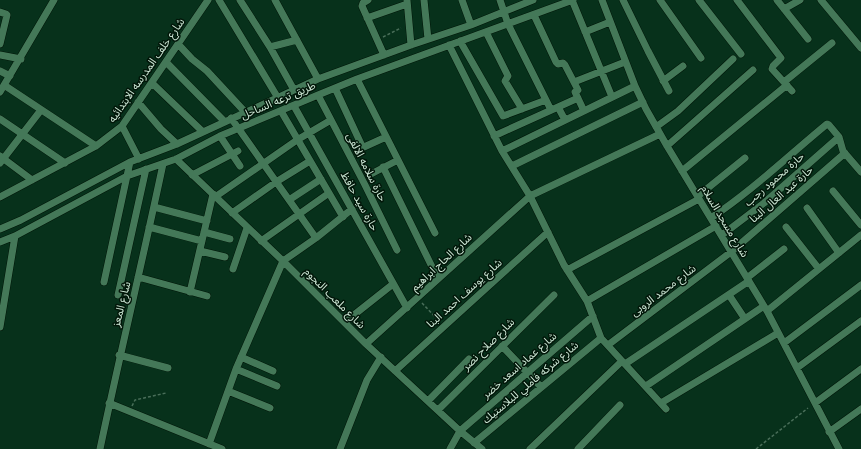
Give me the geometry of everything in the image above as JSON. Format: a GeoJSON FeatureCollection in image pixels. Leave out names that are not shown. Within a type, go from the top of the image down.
{"type":"FeatureCollection","features":[{"type":"Feature","properties":{"kind":"street"},"geometry":{"type":"LineString","coordinates":[[54,0],[1,90],[41,110],[96,146]]}},
{"type":"Feature","properties":{"kind":"street","name":"شارع خلف المدرسه الابتدائيه"},"geometry":{"type":"LineString","coordinates":[[0,197],[96,146],[122,126],[208,0]]}},
{"type":"Feature","properties":{"kind":"street"},"geometry":{"type":"LineString","coordinates":[[219,0],[278,98]]}},
{"type":"Feature","properties":{"kind":"street"},"geometry":{"type":"LineString","coordinates":[[240,0],[270,47],[294,90]]}},
{"type":"Feature","properties":{"kind":"street"},"geometry":{"type":"LineString","coordinates":[[275,0],[318,79]]}},
{"type":"Feature","properties":{"kind":"street"},"geometry":{"type":"LineString","coordinates":[[368,0],[362,3],[362,6],[384,55]]}},
{"type":"Feature","properties":{"kind":"street"},"geometry":{"type":"LineString","coordinates":[[424,0],[428,39]]}},
{"type":"Feature","properties":{"kind":"street"},"geometry":{"type":"LineString","coordinates":[[462,0],[471,25]]}},
{"type":"Feature","properties":{"kind":"street"},"geometry":{"type":"LineString","coordinates":[[500,0],[508,24],[546,100],[565,120]]}},
{"type":"Feature","properties":{"kind":"street","name":"طريق ترعه الساحل"},"geometry":{"type":"LineString","coordinates":[[0,229],[21,220],[130,162],[177,144],[318,79],[471,25],[532,0]]}},
{"type":"Feature","properties":{"kind":"street"},"geometry":{"type":"LineString","coordinates":[[573,0],[600,72],[612,97]]}},
{"type":"Feature","properties":{"kind":"street","name":"طريق ترعه الساحل"},"geometry":{"type":"LineString","coordinates":[[0,242],[15,236],[127,176],[176,159],[220,136],[356,79],[573,0]]}},
{"type":"Feature","properties":{"kind":"street","name":"شارع مسجد السلام"},"geometry":{"type":"LineString","coordinates":[[602,0],[635,86],[643,102],[667,146],[766,308],[838,449]]}},
{"type":"Feature","properties":{"kind":"street"},"geometry":{"type":"LineString","coordinates":[[623,0],[669,91]]}},
{"type":"Feature","properties":{"kind":"street"},"geometry":{"type":"LineString","coordinates":[[660,0],[701,58]]}},
{"type":"Feature","properties":{"kind":"street"},"geometry":{"type":"LineString","coordinates":[[699,0],[741,54]]}},
{"type":"Feature","properties":{"kind":"street"},"geometry":{"type":"LineString","coordinates":[[736,0],[781,58],[772,68],[792,91]]}},
{"type":"Feature","properties":{"kind":"street"},"geometry":{"type":"LineString","coordinates":[[777,0],[808,39]]}},
{"type":"Feature","properties":{"kind":"street"},"geometry":{"type":"LineString","coordinates":[[784,9],[800,0]]}},
{"type":"Feature","properties":{"kind":"street"},"geometry":{"type":"LineString","coordinates":[[821,0],[861,48]]}},
{"type":"Feature","properties":{"kind":"street"},"geometry":{"type":"LineString","coordinates":[[367,18],[407,2],[411,45]]}},
{"type":"Feature","properties":{"kind":"street"},"geometry":{"type":"LineString","coordinates":[[0,12],[7,15],[0,42]]}},
{"type":"Feature","properties":{"kind":"street"},"geometry":{"type":"LineString","coordinates":[[534,15],[556,62],[558,64],[565,64],[578,90],[575,92],[584,111]]}},
{"type":"Feature","properties":{"kind":"street"},"geometry":{"type":"LineString","coordinates":[[585,32],[610,22]]}},
{"type":"Feature","properties":{"kind":"street"},"geometry":{"type":"LineString","coordinates":[[486,32],[508,76],[505,81],[522,109]]}},
{"type":"Feature","properties":{"kind":"street"},"geometry":{"type":"LineString","coordinates":[[270,47],[297,40]]}},
{"type":"Feature","properties":{"kind":"street"},"geometry":{"type":"LineString","coordinates":[[460,41],[503,116],[546,100]]}},
{"type":"Feature","properties":{"kind":"street"},"geometry":{"type":"LineString","coordinates":[[178,44],[192,59],[207,71],[245,112]]}},
{"type":"Feature","properties":{"kind":"street"},"geometry":{"type":"LineString","coordinates":[[682,171],[832,44]]}},
{"type":"Feature","properties":{"kind":"street"},"geometry":{"type":"LineString","coordinates":[[449,45],[494,136],[530,196],[567,270],[587,301],[601,338],[664,406],[778,333]]}},
{"type":"Feature","properties":{"kind":"street"},"geometry":{"type":"LineString","coordinates":[[0,55],[20,59]]}},
{"type":"Feature","properties":{"kind":"street"},"geometry":{"type":"LineString","coordinates":[[656,126],[678,111],[733,59]]}},
{"type":"Feature","properties":{"kind":"street"},"geometry":{"type":"LineString","coordinates":[[166,62],[238,129],[316,238]]}},
{"type":"Feature","properties":{"kind":"street"},"geometry":{"type":"LineString","coordinates":[[574,82],[626,62]]}},
{"type":"Feature","properties":{"kind":"street"},"geometry":{"type":"LineString","coordinates":[[663,81],[683,66]]}},
{"type":"Feature","properties":{"kind":"street"},"geometry":{"type":"LineString","coordinates":[[667,146],[753,70]]}},
{"type":"Feature","properties":{"kind":"street"},"geometry":{"type":"LineString","coordinates":[[0,71],[10,76]]}},
{"type":"Feature","properties":{"kind":"street"},"geometry":{"type":"LineString","coordinates":[[356,79],[435,233]]}},
{"type":"Feature","properties":{"kind":"street"},"geometry":{"type":"LineString","coordinates":[[152,82],[202,132]]}},
{"type":"Feature","properties":{"kind":"street"},"geometry":{"type":"LineString","coordinates":[[502,150],[635,86]]}},
{"type":"Feature","properties":{"kind":"street"},"geometry":{"type":"LineString","coordinates":[[335,88],[363,147],[386,137]]}},
{"type":"Feature","properties":{"kind":"street","name":"حارة سلامه الالفى"},"geometry":{"type":"LineString","coordinates":[[318,95],[397,250]]}},
{"type":"Feature","properties":{"kind":"street"},"geometry":{"type":"LineString","coordinates":[[494,136],[578,98]]}},
{"type":"Feature","properties":{"kind":"street"},"geometry":{"type":"LineString","coordinates":[[138,102],[161,129],[177,144]]}},
{"type":"Feature","properties":{"kind":"street"},"geometry":{"type":"LineString","coordinates":[[512,166],[643,102]]}},
{"type":"Feature","properties":{"kind":"street","name":"حارة سيد حافظ"},"geometry":{"type":"LineString","coordinates":[[294,106],[406,308]]}},
{"type":"Feature","properties":{"kind":"street"},"geometry":{"type":"LineString","coordinates":[[32,180],[1,159],[41,110]]}},
{"type":"Feature","properties":{"kind":"street"},"geometry":{"type":"LineString","coordinates":[[281,111],[343,217]]}},
{"type":"Feature","properties":{"kind":"street"},"geometry":{"type":"LineString","coordinates":[[0,119],[66,163]]}},
{"type":"Feature","properties":{"kind":"street"},"geometry":{"type":"LineString","coordinates":[[190,292],[214,196],[297,140],[330,120]]}},
{"type":"Feature","properties":{"kind":"street"},"geometry":{"type":"LineString","coordinates":[[711,218],[734,203],[755,186],[827,124],[838,137],[845,153],[861,172]]}},
{"type":"Feature","properties":{"kind":"street"},"geometry":{"type":"LineString","coordinates":[[122,126],[139,159]]}},
{"type":"Feature","properties":{"kind":"street","name":"شارع الحاج ابراهيم"},"geometry":{"type":"LineString","coordinates":[[366,344],[530,196],[660,134]]}},
{"type":"Feature","properties":{"kind":"street"},"geometry":{"type":"LineString","coordinates":[[220,136],[235,152],[240,166]]}},
{"type":"Feature","properties":{"kind":"street","name":"حارة محمود رجب"},"geometry":{"type":"LineString","coordinates":[[722,235],[759,208],[838,137]]}},
{"type":"Feature","properties":{"kind":"street"},"geometry":{"type":"LineString","coordinates":[[192,175],[235,152]]}},
{"type":"Feature","properties":{"kind":"street","name":"حارة عبد العال البنا"},"geometry":{"type":"LineString","coordinates":[[731,252],[845,153]]}},
{"type":"Feature","properties":{"kind":"street"},"geometry":{"type":"LineString","coordinates":[[567,270],[699,198],[745,158]]}},
{"type":"Feature","properties":{"kind":"street","name":"شارع ملعب النجوم"},"geometry":{"type":"LineString","coordinates":[[176,159],[283,261],[366,344],[460,431],[482,449]]}},
{"type":"Feature","properties":{"kind":"street"},"geometry":{"type":"LineString","coordinates":[[371,174],[398,160]]}},
{"type":"Feature","properties":{"kind":"street"},"geometry":{"type":"LineString","coordinates":[[232,213],[276,182],[310,161]]}},
{"type":"Feature","properties":{"kind":"street"},"geometry":{"type":"LineString","coordinates":[[104,282],[130,162]]}},
{"type":"Feature","properties":{"kind":"street","name":"شارع المعز"},"geometry":{"type":"LineString","coordinates":[[103,448],[109,403],[119,355],[163,164]]}},
{"type":"Feature","properties":{"kind":"street"},"geometry":{"type":"LineString","coordinates":[[383,167],[438,279]]}},
{"type":"Feature","properties":{"kind":"street"},"geometry":{"type":"LineString","coordinates":[[118,295],[146,169]]}},
{"type":"Feature","properties":{"kind":"street"},"geometry":{"type":"LineString","coordinates":[[289,200],[321,179]]}},
{"type":"Feature","properties":{"kind":"street"},"geometry":{"type":"LineString","coordinates":[[833,191],[861,225]]}},
{"type":"Feature","properties":{"kind":"street"},"geometry":{"type":"LineString","coordinates":[[261,241],[329,193]]}},
{"type":"Feature","properties":{"kind":"street"},"geometry":{"type":"LineString","coordinates":[[154,207],[207,221]]}},
{"type":"Feature","properties":{"kind":"street"},"geometry":{"type":"LineString","coordinates":[[807,208],[839,252]]}},
{"type":"Feature","properties":{"kind":"street"},"geometry":{"type":"LineString","coordinates":[[209,444],[236,369],[283,261],[316,238],[352,209]]}},
{"type":"Feature","properties":{"kind":"street"},"geometry":{"type":"LineString","coordinates":[[587,301],[716,226]]}},
{"type":"Feature","properties":{"kind":"street"},"geometry":{"type":"LineString","coordinates":[[149,227],[202,241]]}},
{"type":"Feature","properties":{"kind":"street"},"geometry":{"type":"LineString","coordinates":[[786,227],[819,269]]}},
{"type":"Feature","properties":{"kind":"street"},"geometry":{"type":"LineString","coordinates":[[233,269],[247,228]]}},
{"type":"Feature","properties":{"kind":"street"},"geometry":{"type":"LineString","coordinates":[[204,232],[230,239]]}},
{"type":"Feature","properties":{"kind":"street","name":"شارع يوسف احمد البنا"},"geometry":{"type":"LineString","coordinates":[[395,371],[548,232]]}},
{"type":"Feature","properties":{"kind":"street"},"geometry":{"type":"LineString","coordinates":[[646,386],[745,319],[766,308],[819,269],[861,235]]}},
{"type":"Feature","properties":{"kind":"street"},"geometry":{"type":"LineString","coordinates":[[0,328],[15,236]]}},
{"type":"Feature","properties":{"kind":"street"},"geometry":{"type":"LineString","coordinates":[[530,449],[624,363],[729,295],[784,249]]}},
{"type":"Feature","properties":{"kind":"street"},"geometry":{"type":"LineString","coordinates":[[200,251],[225,257]]}},
{"type":"Feature","properties":{"kind":"street","name":"شارع محمد الروبى"},"geometry":{"type":"LineString","coordinates":[[608,345],[731,252]]}},
{"type":"Feature","properties":{"kind":"street"},"geometry":{"type":"LineString","coordinates":[[138,277],[207,296]]}},
{"type":"Feature","properties":{"kind":"street"},"geometry":{"type":"LineString","coordinates":[[345,322],[393,284]]}},
{"type":"Feature","properties":{"kind":"street"},"geometry":{"type":"LineString","coordinates":[[784,342],[861,285]]}},
{"type":"Feature","properties":{"kind":"street","name":"شارع صلاح نصر"},"geometry":{"type":"LineString","coordinates":[[438,410],[554,295]]}},
{"type":"Feature","properties":{"kind":"street"},"geometry":{"type":"LineString","coordinates":[[729,295],[745,319]]}},
{"type":"Feature","properties":{"kind":"street","name":"شارع عماد اسعد خضر"},"geometry":{"type":"LineString","coordinates":[[450,449],[460,431],[593,316]]}},
{"type":"Feature","properties":{"kind":"street"},"geometry":{"type":"LineString","coordinates":[[797,368],[861,321]]}},
{"type":"Feature","properties":{"kind":"street","name":"شارع شركه فاملي للبلاستيك"},"geometry":{"type":"LineString","coordinates":[[474,443],[601,338]]}},
{"type":"Feature","properties":{"kind":"street"},"geometry":{"type":"LineString","coordinates":[[502,346],[541,387]]}},
{"type":"Feature","properties":{"kind":"street"},"geometry":{"type":"LineString","coordinates":[[119,355],[168,368]]}},
{"type":"Feature","properties":{"kind":"street"},"geometry":{"type":"LineString","coordinates":[[241,357],[273,371]]}},
{"type":"Feature","properties":{"kind":"street"},"geometry":{"type":"LineString","coordinates":[[340,449],[367,380],[381,357]]}},
{"type":"Feature","properties":{"kind":"street"},"geometry":{"type":"LineString","coordinates":[[428,400],[469,359]]}},
{"type":"Feature","properties":{"kind":"street"},"geometry":{"type":"LineString","coordinates":[[236,369],[277,386]]}},
{"type":"Feature","properties":{"kind":"street"},"geometry":{"type":"LineString","coordinates":[[815,403],[861,369]]}},
{"type":"Feature","properties":{"kind":"street"},"geometry":{"type":"LineString","coordinates":[[228,391],[270,408]]}},
{"type":"Feature","properties":{"kind":"street"},"geometry":{"type":"LineString","coordinates":[[109,403],[222,449]]}},
{"type":"Feature","properties":{"kind":"street"},"geometry":{"type":"LineString","coordinates":[[578,449],[620,405]]}},
{"type":"Feature","properties":{"kind":"street"},"geometry":{"type":"LineString","coordinates":[[829,432],[861,409]]}},
{"type":"Feature","properties":{"kind":"path"},"geometry":{"type":"LineString","coordinates":[[377,40],[408,24]]}},
{"type":"Feature","properties":{"kind":"path"},"geometry":{"type":"LineString","coordinates":[[418,298],[444,326]]}},
{"type":"Feature","properties":{"kind":"path"},"geometry":{"type":"LineString","coordinates":[[130,411],[135,400],[166,393]]}},
{"type":"Feature","properties":{"kind":"path"},"geometry":{"type":"LineString","coordinates":[[756,449],[815,403]]}}]}
